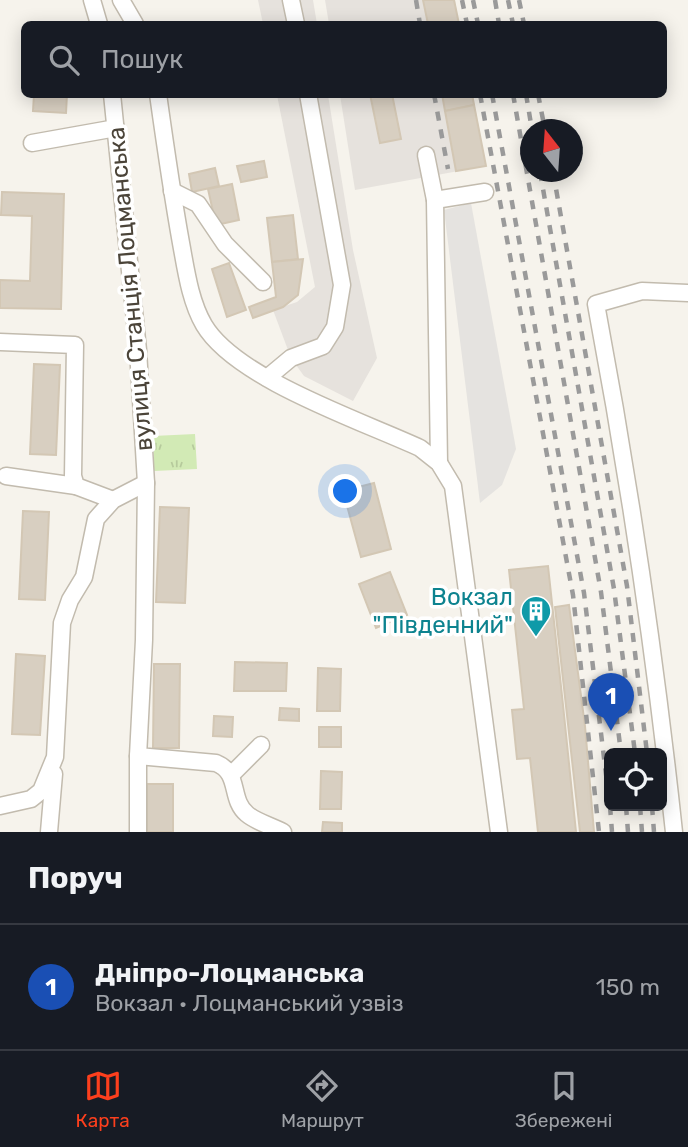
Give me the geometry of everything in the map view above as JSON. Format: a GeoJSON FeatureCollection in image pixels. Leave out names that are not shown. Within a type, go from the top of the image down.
{"type":"FeatureCollection","features":[{"type":"Feature","properties":{"kind":"street"},"geometry":{"type":"LineString","coordinates":[[92,0],[98,21]]}},
{"type":"Feature","properties":{"kind":"street"},"geometry":{"type":"LineString","coordinates":[[121,0],[133,21]]}},
{"type":"Feature","properties":{"kind":"street"},"geometry":{"type":"LineString","coordinates":[[291,0],[295,21]]}},
{"type":"Feature","properties":{"kind":"street","name":"вулиця Станція Лоцманська"},"geometry":{"type":"LineString","coordinates":[[112,98],[138,350],[146,483],[138,832]]}},
{"type":"Feature","properties":{"kind":"street"},"geometry":{"type":"LineString","coordinates":[[159,98],[172,191],[195,305],[205,326],[226,351],[267,378],[420,448],[439,463],[453,486],[499,832]]}},
{"type":"Feature","properties":{"kind":"street"},"geometry":{"type":"LineString","coordinates":[[267,378],[292,358],[323,346],[335,327],[342,285],[309,98]]}},
{"type":"Feature","properties":{"kind":"street"},"geometry":{"type":"LineString","coordinates":[[32,143],[116,128]]}},
{"type":"Feature","properties":{"kind":"street"},"geometry":{"type":"LineString","coordinates":[[426,155],[435,200],[439,463]]}},
{"type":"Feature","properties":{"kind":"street"},"geometry":{"type":"LineString","coordinates":[[172,191],[198,204],[226,244],[263,282]]}},
{"type":"Feature","properties":{"kind":"street"},"geometry":{"type":"LineString","coordinates":[[435,200],[485,192]]}},
{"type":"Feature","properties":{"kind":"street"},"geometry":{"type":"LineString","coordinates":[[674,832],[647,632],[639,542],[596,304],[642,291],[688,293]]}},
{"type":"Feature","properties":{"kind":"street"},"geometry":{"type":"LineString","coordinates":[[0,342],[75,345],[73,476],[76,486]]}},
{"type":"Feature","properties":{"kind":"street"},"geometry":{"type":"LineString","coordinates":[[6,476],[76,486],[113,500]]}},
{"type":"Feature","properties":{"kind":"street","name":"вулиця Станція Лоцманська"},"geometry":{"type":"LineString","coordinates":[[0,806],[31,799],[41,792],[55,757],[62,622],[69,600],[84,576],[96,519],[113,500],[146,483]]}},
{"type":"Feature","properties":{"kind":"street"},"geometry":{"type":"LineString","coordinates":[[232,774],[261,745]]}},
{"type":"Feature","properties":{"kind":"street"},"geometry":{"type":"LineString","coordinates":[[138,756],[216,763],[232,774],[239,802],[246,814],[283,832]]}},
{"type":"Feature","properties":{"kind":"street"},"geometry":{"type":"LineString","coordinates":[[49,832],[55,757]]}},
{"type":"Feature","properties":{"kind":"shaded area"},"geometry":{"type":"Polygon","coordinates":[[[258,0],[313,0],[316,21],[262,21],[258,0]]]}},
{"type":"Feature","properties":{"kind":"shaded area"},"geometry":{"type":"Polygon","coordinates":[[[325,0],[455,0],[458,21],[328,21],[325,0]]]}},
{"type":"Feature","properties":{"kind":"shaded area"},"geometry":{"type":"Polygon","coordinates":[[[278,98],[328,98],[353,250],[377,358],[353,401],[304,376],[291,358],[273,310],[297,302],[315,287],[278,98]]]}},
{"type":"Feature","properties":{"kind":"shaded area"},"geometry":{"type":"Polygon","coordinates":[[[340,98],[474,98],[486,166],[355,190],[340,98]]]}},
{"type":"Feature","properties":{"kind":"shaded area"},"geometry":{"type":"Polygon","coordinates":[[[471,203],[516,449],[502,485],[480,503],[444,210],[471,203]]]}},
{"type":"Feature","properties":{"kind":"green space"},"geometry":{"type":"Polygon","coordinates":[[[195,434],[197,469],[154,471],[153,436],[195,434]]]}},
{"type":"Feature","properties":{"kind":"building"},"geometry":{"type":"Polygon","coordinates":[[[423,0],[454,0],[458,21],[427,21],[423,0]]]}},
{"type":"Feature","properties":{"kind":"building"},"geometry":{"type":"Polygon","coordinates":[[[34,98],[67,98],[66,113],[33,111],[34,98]]]}},
{"type":"Feature","properties":{"kind":"building"},"geometry":{"type":"Polygon","coordinates":[[[371,98],[393,98],[401,139],[380,143],[371,98]]]}},
{"type":"Feature","properties":{"kind":"building"},"geometry":{"type":"Polygon","coordinates":[[[443,98],[473,98],[474,105],[445,111],[443,98]]]}},
{"type":"Feature","properties":{"kind":"building"},"geometry":{"type":"Polygon","coordinates":[[[474,105],[486,166],[456,171],[445,111],[474,105]]]}},
{"type":"Feature","properties":{"kind":"building"},"geometry":{"type":"Polygon","coordinates":[[[264,161],[267,177],[241,182],[237,166],[264,161]]]}},
{"type":"Feature","properties":{"kind":"building"},"geometry":{"type":"Polygon","coordinates":[[[215,168],[219,186],[192,192],[189,174],[215,168]]]}},
{"type":"Feature","properties":{"kind":"building"},"geometry":{"type":"Polygon","coordinates":[[[232,184],[239,220],[216,225],[208,189],[232,184]]]}},
{"type":"Feature","properties":{"kind":"building"},"geometry":{"type":"Polygon","coordinates":[[[2,192],[64,194],[61,309],[0,308],[0,280],[30,281],[32,216],[1,215],[2,192]]]}},
{"type":"Feature","properties":{"kind":"building"},"geometry":{"type":"Polygon","coordinates":[[[293,215],[298,259],[272,262],[267,218],[293,215]]]}},
{"type":"Feature","properties":{"kind":"building"},"geometry":{"type":"Polygon","coordinates":[[[303,259],[298,295],[283,307],[253,318],[249,307],[276,297],[272,262],[303,259]]]}},
{"type":"Feature","properties":{"kind":"building"},"geometry":{"type":"Polygon","coordinates":[[[229,263],[246,310],[227,317],[212,269],[229,263]]]}},
{"type":"Feature","properties":{"kind":"building"},"geometry":{"type":"Polygon","coordinates":[[[34,364],[60,365],[56,455],[30,454],[34,364]]]}},
{"type":"Feature","properties":{"kind":"building"},"geometry":{"type":"Polygon","coordinates":[[[374,483],[391,549],[361,557],[343,491],[374,483]]]}},
{"type":"Feature","properties":{"kind":"building"},"geometry":{"type":"Polygon","coordinates":[[[160,507],[189,508],[185,603],[156,602],[160,507]]]}},
{"type":"Feature","properties":{"kind":"building"},"geometry":{"type":"Polygon","coordinates":[[[23,511],[49,512],[45,600],[19,599],[23,511]]]}},
{"type":"Feature","properties":{"kind":"building","name":"Вокзал \"Південний\""},"geometry":{"type":"Polygon","coordinates":[[[548,566],[576,832],[538,832],[530,758],[517,759],[512,710],[524,709],[509,570],[548,566]]]}},
{"type":"Feature","properties":{"kind":"building"},"geometry":{"type":"Polygon","coordinates":[[[390,572],[407,615],[376,628],[359,584],[390,572]]]}},
{"type":"Feature","properties":{"kind":"building"},"geometry":{"type":"Polygon","coordinates":[[[569,605],[585,726],[594,832],[580,832],[555,607],[569,605]]]}},
{"type":"Feature","properties":{"kind":"building"},"geometry":{"type":"Polygon","coordinates":[[[16,654],[45,656],[40,735],[12,734],[16,654]]]}},
{"type":"Feature","properties":{"kind":"building"},"geometry":{"type":"Polygon","coordinates":[[[235,662],[287,663],[286,691],[234,691],[235,662]]]}},
{"type":"Feature","properties":{"kind":"building"},"geometry":{"type":"Polygon","coordinates":[[[154,664],[180,664],[179,748],[153,748],[154,664]]]}},
{"type":"Feature","properties":{"kind":"building"},"geometry":{"type":"Polygon","coordinates":[[[318,668],[341,669],[340,711],[317,711],[318,668]]]}},
{"type":"Feature","properties":{"kind":"building"},"geometry":{"type":"Polygon","coordinates":[[[280,708],[299,709],[299,721],[279,720],[280,708]]]}},
{"type":"Feature","properties":{"kind":"building"},"geometry":{"type":"Polygon","coordinates":[[[214,716],[233,717],[232,737],[213,736],[214,716]]]}},
{"type":"Feature","properties":{"kind":"building"},"geometry":{"type":"Polygon","coordinates":[[[319,727],[341,727],[341,747],[319,747],[319,727]]]}},
{"type":"Feature","properties":{"kind":"building"},"geometry":{"type":"Polygon","coordinates":[[[321,771],[342,772],[341,809],[320,809],[321,771]]]}},
{"type":"Feature","properties":{"kind":"building"},"geometry":{"type":"Polygon","coordinates":[[[147,784],[173,784],[173,832],[147,832],[147,784]]]}},
{"type":"Feature","properties":{"kind":"building"},"geometry":{"type":"Polygon","coordinates":[[[323,822],[342,823],[342,832],[322,832],[323,822]]]}},
{"type":"Feature","properties":{"kind":"railway"},"geometry":{"type":"LineString","coordinates":[[416,0],[420,21]]}},
{"type":"Feature","properties":{"kind":"railway"},"geometry":{"type":"LineString","coordinates":[[462,0],[466,21]]}},
{"type":"Feature","properties":{"kind":"railway"},"geometry":{"type":"LineString","coordinates":[[473,0],[477,21]]}},
{"type":"Feature","properties":{"kind":"railway"},"geometry":{"type":"LineString","coordinates":[[495,0],[498,21]]}},
{"type":"Feature","properties":{"kind":"railway"},"geometry":{"type":"LineString","coordinates":[[508,0],[512,21]]}},
{"type":"Feature","properties":{"kind":"railway"},"geometry":{"type":"LineString","coordinates":[[519,0],[523,21]]}},
{"type":"Feature","properties":{"kind":"railway"},"geometry":{"type":"LineString","coordinates":[[435,98],[448,169]]}},
{"type":"Feature","properties":{"kind":"railway"},"geometry":{"type":"LineString","coordinates":[[481,98],[573,595],[599,832]]}},
{"type":"Feature","properties":{"kind":"railway"},"geometry":{"type":"LineString","coordinates":[[493,98],[584,593],[604,758]]}},
{"type":"Feature","properties":{"kind":"railway"},"geometry":{"type":"LineString","coordinates":[[514,98],[601,592],[620,748]]}},
{"type":"Feature","properties":{"kind":"railway"},"geometry":{"type":"LineString","coordinates":[[527,98],[530,119]]}},
{"type":"Feature","properties":{"kind":"railway"},"geometry":{"type":"LineString","coordinates":[[539,98],[543,119]]}},
{"type":"Feature","properties":{"kind":"railway"},"geometry":{"type":"LineString","coordinates":[[542,182],[614,589],[634,748]]}},
{"type":"Feature","properties":{"kind":"railway"},"geometry":{"type":"LineString","coordinates":[[555,182],[627,586],[646,748]]}},
{"type":"Feature","properties":{"kind":"railway"},"geometry":{"type":"LineString","coordinates":[[610,811],[612,832]]}},
{"type":"Feature","properties":{"kind":"railway"},"geometry":{"type":"LineString","coordinates":[[626,811],[628,832]]}},
{"type":"Feature","properties":{"kind":"railway"},"geometry":{"type":"LineString","coordinates":[[640,811],[642,832]]}},
{"type":"Feature","properties":{"kind":"railway"},"geometry":{"type":"LineString","coordinates":[[652,811],[654,832]]}},
{"type":"Feature","properties":{"kind":"place","name":"Вокзал \"Південний\""},"geometry":{"type":"Point","coordinates":[536,638]}},
{"type":"Feature","properties":{"kind":"place","name":"Дніпро-Лоцманська"},"geometry":{"type":"Point","coordinates":[611,731]}}]}
